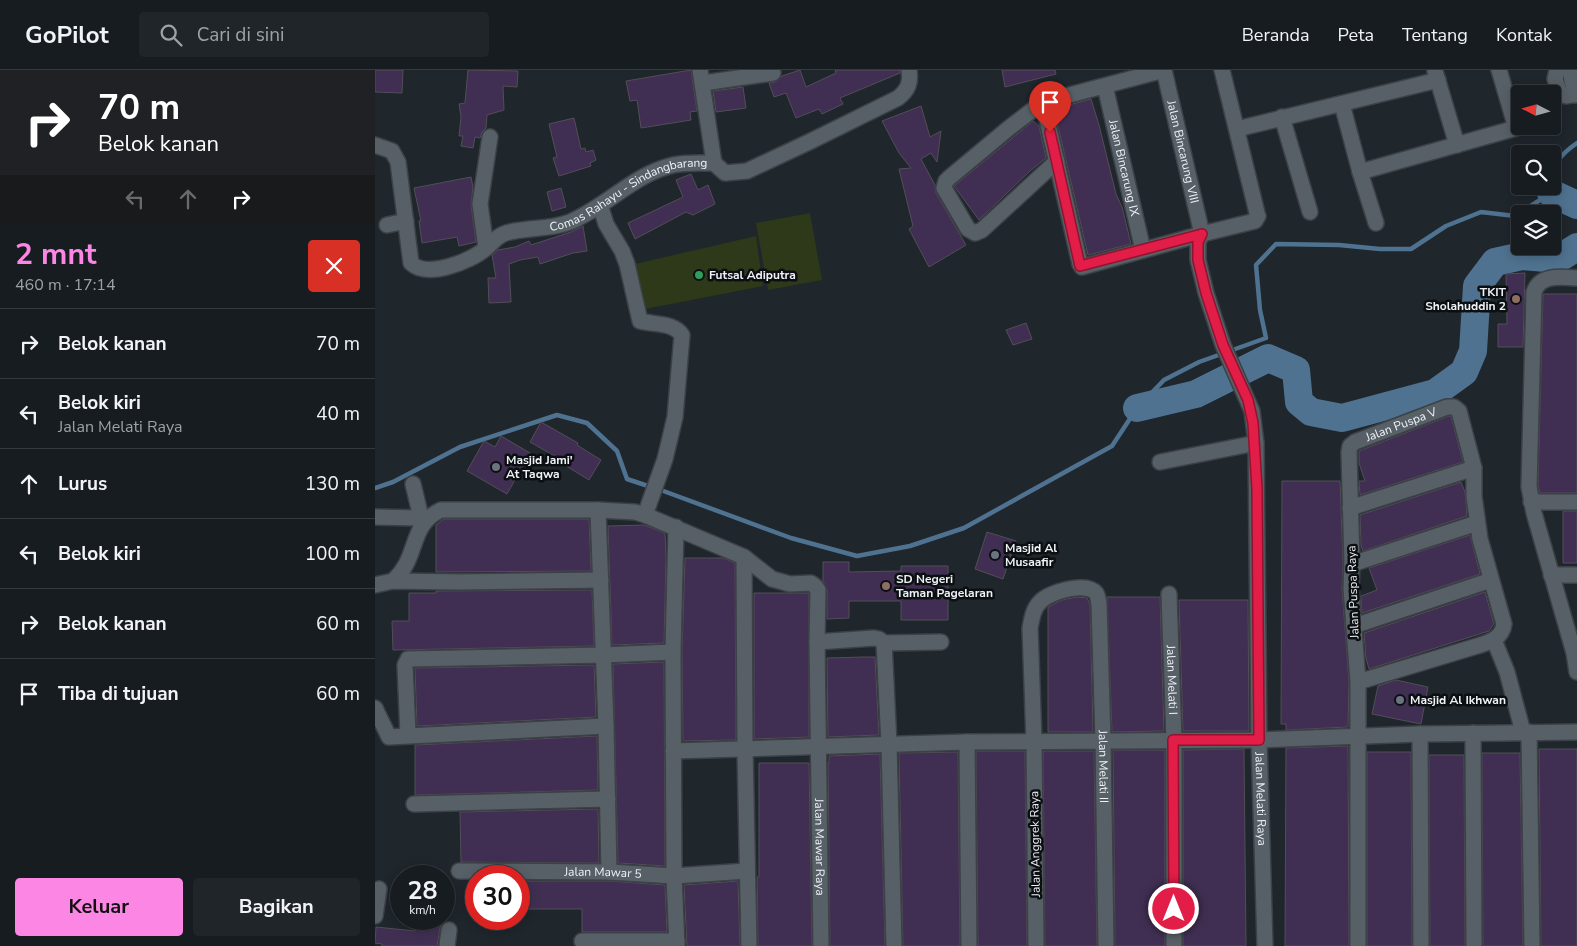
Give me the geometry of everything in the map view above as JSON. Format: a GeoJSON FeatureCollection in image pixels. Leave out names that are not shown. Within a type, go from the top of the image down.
{"type":"FeatureCollection","features":[{"type":"Feature","properties":{"kind":"street","name":"Comas Rahayu - Sindangbarang"},"geometry":{"type":"LineString","coordinates":[[406,221],[409,258],[411,263],[417,268],[428,269],[464,262],[486,248],[494,238],[506,233],[568,223],[590,212],[642,178],[662,168],[686,163],[714,163],[725,173],[747,171],[811,142],[898,98],[910,83],[909,70]]}},
{"type":"Feature","properties":{"kind":"street"},"geometry":{"type":"LineString","coordinates":[[1057,162],[982,230],[975,233],[969,228],[944,188],[949,178],[1043,102],[1164,70]]}},
{"type":"Feature","properties":{"kind":"street","name":"Jalan Bincarung VIII"},"geometry":{"type":"LineString","coordinates":[[1164,70],[1202,234]]}},
{"type":"Feature","properties":{"kind":"street"},"geometry":{"type":"LineString","coordinates":[[1360,172],[1516,128],[1499,70]]}},
{"type":"Feature","properties":{"kind":"street"},"geometry":{"type":"LineString","coordinates":[[1557,70],[1555,78],[1560,94],[1566,96],[1576,94],[1570,70]]}},
{"type":"Feature","properties":{"kind":"street"},"geometry":{"type":"LineString","coordinates":[[1043,102],[1080,266],[1255,221],[1258,216],[1237,129],[1226,71]]}},
{"type":"Feature","properties":{"kind":"street"},"geometry":{"type":"LineString","coordinates":[[714,163],[702,77],[773,73]]}},
{"type":"Feature","properties":{"kind":"street"},"geometry":{"type":"LineString","coordinates":[[1237,129],[1342,104],[1436,75],[1457,145]]}},
{"type":"Feature","properties":{"kind":"street","name":"Jalan Bincarung IX"},"geometry":{"type":"LineString","coordinates":[[1105,86],[1143,250]]}},
{"type":"Feature","properties":{"kind":"street"},"geometry":{"type":"LineString","coordinates":[[1342,104],[1375,223]]}},
{"type":"Feature","properties":{"kind":"street"},"geometry":{"type":"LineString","coordinates":[[1282,117],[1310,212]]}},
{"type":"Feature","properties":{"kind":"street"},"geometry":{"type":"LineString","coordinates":[[486,248],[480,204],[490,137]]}},
{"type":"Feature","properties":{"kind":"street"},"geometry":{"type":"LineString","coordinates":[[375,144],[387,148],[395,154],[398,162],[406,221],[387,225]]}},
{"type":"Feature","properties":{"kind":"street"},"geometry":{"type":"LineString","coordinates":[[600,205],[606,224],[622,250],[627,264],[640,321],[666,325],[679,330],[682,335],[675,417],[654,494],[645,515]]}},
{"type":"Feature","properties":{"kind":"street","name":"Jalan Melati Raya"},"geometry":{"type":"LineString","coordinates":[[1202,234],[1198,242],[1198,260],[1212,316],[1252,411],[1255,443],[1259,740],[1265,946]]}},
{"type":"Feature","properties":{"kind":"street"},"geometry":{"type":"LineString","coordinates":[[1577,278],[1559,277],[1541,281],[1536,286],[1534,299],[1529,487],[1531,502],[1551,576],[1575,653],[1577,672]]}},
{"type":"Feature","properties":{"kind":"street","name":"Jalan Puspa V"},"geometry":{"type":"LineString","coordinates":[[1350,446],[1355,442],[1447,407],[1454,407],[1459,411],[1474,468]]}},
{"type":"Feature","properties":{"kind":"street"},"geometry":{"type":"LineString","coordinates":[[1160,462],[1255,443]]}},
{"type":"Feature","properties":{"kind":"street","name":"Jalan Puspa Raya"},"geometry":{"type":"LineString","coordinates":[[1350,446],[1350,508],[1353,564],[1351,588],[1358,682],[1358,946]]}},
{"type":"Feature","properties":{"kind":"street"},"geometry":{"type":"LineString","coordinates":[[1350,508],[1474,468],[1477,522],[1504,624],[1501,634],[1494,640],[1358,682]]}},
{"type":"Feature","properties":{"kind":"street"},"geometry":{"type":"LineString","coordinates":[[393,580],[401,574],[407,564],[420,522],[417,497],[413,484]]}},
{"type":"Feature","properties":{"kind":"street"},"geometry":{"type":"LineString","coordinates":[[1531,502],[1577,502]]}},
{"type":"Feature","properties":{"kind":"street"},"geometry":{"type":"LineString","coordinates":[[375,517],[420,522],[441,510],[598,510],[635,512],[676,527],[744,557],[749,946]]}},
{"type":"Feature","properties":{"kind":"street"},"geometry":{"type":"LineString","coordinates":[[598,510],[609,872]]}},
{"type":"Feature","properties":{"kind":"street"},"geometry":{"type":"LineString","coordinates":[[1353,564],[1477,522]]}},
{"type":"Feature","properties":{"kind":"street"},"geometry":{"type":"LineString","coordinates":[[582,941],[677,944],[674,876],[673,750],[676,527]]}},
{"type":"Feature","properties":{"kind":"street","name":"Jalan Mawar Raya"},"geometry":{"type":"LineString","coordinates":[[744,557],[772,579],[790,584],[811,583],[818,590],[821,946]]}},
{"type":"Feature","properties":{"kind":"street"},"geometry":{"type":"LineString","coordinates":[[1551,576],[1577,575]]}},
{"type":"Feature","properties":{"kind":"street"},"geometry":{"type":"LineString","coordinates":[[375,585],[393,580],[460,582],[601,580]]}},
{"type":"Feature","properties":{"kind":"street"},"geometry":{"type":"LineString","coordinates":[[1353,626],[1491,580]]}},
{"type":"Feature","properties":{"kind":"street","name":"Jalan Anggrek Raya"},"geometry":{"type":"LineString","coordinates":[[1036,946],[1034,742],[1030,628],[1033,614],[1039,603],[1047,595],[1061,590],[1081,588],[1093,590]]}},
{"type":"Feature","properties":{"kind":"street","name":"Jalan Melati II"},"geometry":{"type":"LineString","coordinates":[[1093,590],[1097,593],[1099,604],[1106,946]]}},
{"type":"Feature","properties":{"kind":"street","name":"Jalan Melati I"},"geometry":{"type":"LineString","coordinates":[[1169,594],[1173,740],[1174,946]]}},
{"type":"Feature","properties":{"kind":"street"},"geometry":{"type":"LineString","coordinates":[[817,642],[874,638],[884,643],[941,642]]}},
{"type":"Feature","properties":{"kind":"street"},"geometry":{"type":"LineString","coordinates":[[1494,640],[1507,672],[1526,732],[1532,946]]}},
{"type":"Feature","properties":{"kind":"street"},"geometry":{"type":"LineString","coordinates":[[884,643],[889,744],[894,946]]}},
{"type":"Feature","properties":{"kind":"street"},"geometry":{"type":"LineString","coordinates":[[408,735],[405,665],[408,659],[673,652]]}},
{"type":"Feature","properties":{"kind":"street"},"geometry":{"type":"LineString","coordinates":[[375,708],[389,737],[606,726]]}},
{"type":"Feature","properties":{"kind":"street"},"geometry":{"type":"LineString","coordinates":[[673,750],[967,742],[1259,740],[1420,734],[1577,732]]}},
{"type":"Feature","properties":{"kind":"street"},"geometry":{"type":"LineString","coordinates":[[1473,733],[1474,946]]}},
{"type":"Feature","properties":{"kind":"street"},"geometry":{"type":"LineString","coordinates":[[1420,734],[1421,946]]}},
{"type":"Feature","properties":{"kind":"street"},"geometry":{"type":"LineString","coordinates":[[967,742],[969,946]]}},
{"type":"Feature","properties":{"kind":"street"},"geometry":{"type":"LineString","coordinates":[[414,804],[608,799]]}},
{"type":"Feature","properties":{"kind":"street","name":"Jalan Mawar 5"},"geometry":{"type":"LineString","coordinates":[[459,871],[609,872],[674,876],[747,871]]}},
{"type":"Feature","properties":{"kind":"street"},"geometry":{"type":"LineString","coordinates":[[375,916],[379,890]]}},
{"type":"Feature","properties":{"kind":"street"},"geometry":{"type":"LineString","coordinates":[[447,946],[449,930]]}},
{"type":"Feature","properties":{"kind":"green space"},"geometry":{"type":"Polygon","coordinates":[[[810,213],[822,280],[768,290],[756,223],[810,213]]]}},
{"type":"Feature","properties":{"kind":"green space","name":"Futsal Adiputra"},"geometry":{"type":"Polygon","coordinates":[[[756,236],[763,286],[640,310],[635,264],[756,236]]]}},
{"type":"Feature","properties":{"kind":"building"},"geometry":{"type":"Polygon","coordinates":[[[375,70],[403,70],[402,93],[375,92],[375,70]]]}},
{"type":"Feature","properties":{"kind":"building"},"geometry":{"type":"Polygon","coordinates":[[[468,70],[518,71],[517,87],[503,86],[504,110],[487,115],[486,128],[480,138],[475,137],[473,148],[461,146],[463,136],[459,136],[461,117],[459,104],[465,103],[468,70]]]}},
{"type":"Feature","properties":{"kind":"building"},"geometry":{"type":"Polygon","coordinates":[[[691,70],[697,111],[690,112],[691,120],[641,128],[637,100],[630,101],[626,81],[691,70]]]}},
{"type":"Feature","properties":{"kind":"building"},"geometry":{"type":"Polygon","coordinates":[[[800,70],[806,87],[836,73],[835,70],[900,70],[900,73],[840,98],[843,104],[822,114],[819,109],[796,118],[786,93],[774,97],[769,83],[800,70]]]}},
{"type":"Feature","properties":{"kind":"building"},"geometry":{"type":"Polygon","coordinates":[[[1002,70],[1055,70],[1056,74],[1005,87],[1002,70]]]}},
{"type":"Feature","properties":{"kind":"building"},"geometry":{"type":"Polygon","coordinates":[[[743,87],[746,108],[716,112],[713,91],[743,87]]]}},
{"type":"Feature","properties":{"kind":"building"},"geometry":{"type":"Polygon","coordinates":[[[1091,99],[1131,244],[1088,255],[1054,109],[1091,99]]]}},
{"type":"Feature","properties":{"kind":"building"},"geometry":{"type":"Polygon","coordinates":[[[921,106],[930,137],[941,131],[937,162],[931,153],[921,159],[935,185],[936,193],[966,245],[929,267],[909,229],[913,226],[899,169],[911,168],[899,153],[882,121],[921,106]]]}},
{"type":"Feature","properties":{"kind":"building"},"geometry":{"type":"Polygon","coordinates":[[[574,118],[581,149],[585,148],[586,152],[593,150],[596,160],[590,163],[591,166],[559,176],[553,158],[557,157],[549,124],[574,118]]]}},
{"type":"Feature","properties":{"kind":"building"},"geometry":{"type":"Polygon","coordinates":[[[1033,121],[1039,126],[1046,158],[979,220],[954,186],[1033,121]]]}},
{"type":"Feature","properties":{"kind":"building"},"geometry":{"type":"Polygon","coordinates":[[[691,174],[698,190],[708,185],[715,204],[693,215],[686,212],[635,239],[628,223],[683,197],[676,180],[691,174]]]}},
{"type":"Feature","properties":{"kind":"building"},"geometry":{"type":"Polygon","coordinates":[[[471,177],[473,187],[471,205],[476,242],[459,246],[457,237],[422,243],[419,221],[421,221],[414,188],[471,177]]]}},
{"type":"Feature","properties":{"kind":"building"},"geometry":{"type":"Polygon","coordinates":[[[561,188],[566,207],[552,211],[547,192],[561,188]]]}},
{"type":"Feature","properties":{"kind":"building"},"geometry":{"type":"Polygon","coordinates":[[[583,226],[587,251],[573,253],[540,264],[538,257],[509,264],[511,302],[489,303],[488,278],[496,278],[492,255],[498,250],[515,247],[529,241],[531,245],[571,232],[583,226]]]}},
{"type":"Feature","properties":{"kind":"building","name":"TKIT Sholahuddin 2"},"geometry":{"type":"Polygon","coordinates":[[[1525,273],[1523,347],[1498,347],[1498,324],[1507,324],[1506,274],[1525,273]]]}},
{"type":"Feature","properties":{"kind":"building"},"geometry":{"type":"Polygon","coordinates":[[[1543,294],[1577,294],[1577,493],[1540,493],[1538,486],[1543,294]]]}},
{"type":"Feature","properties":{"kind":"building"},"geometry":{"type":"Polygon","coordinates":[[[1026,323],[1032,339],[1013,345],[1006,330],[1026,323]]]}},
{"type":"Feature","properties":{"kind":"building"},"geometry":{"type":"Polygon","coordinates":[[[1451,416],[1463,462],[1360,495],[1359,481],[1365,481],[1359,463],[1359,451],[1451,416]]]}},
{"type":"Feature","properties":{"kind":"building"},"geometry":{"type":"Polygon","coordinates":[[[541,422],[578,443],[577,445],[601,460],[589,480],[563,464],[565,462],[530,442],[541,422]]]}},
{"type":"Feature","properties":{"kind":"building","name":"Masjid Jami' At Taqwa"},"geometry":{"type":"Polygon","coordinates":[[[501,436],[530,453],[507,494],[467,471],[484,441],[495,447],[501,436]]]}},
{"type":"Feature","properties":{"kind":"building"},"geometry":{"type":"Polygon","coordinates":[[[1282,481],[1340,481],[1342,589],[1349,682],[1348,727],[1286,730],[1286,724],[1281,724],[1282,481]]]}},
{"type":"Feature","properties":{"kind":"building"},"geometry":{"type":"Polygon","coordinates":[[[1461,482],[1465,492],[1467,516],[1363,551],[1360,515],[1461,482]]]}},
{"type":"Feature","properties":{"kind":"building"},"geometry":{"type":"Polygon","coordinates":[[[1563,511],[1577,511],[1577,563],[1563,563],[1563,511]]]}},
{"type":"Feature","properties":{"kind":"building"},"geometry":{"type":"Polygon","coordinates":[[[444,519],[589,519],[591,571],[436,572],[436,525],[444,519]]]}},
{"type":"Feature","properties":{"kind":"building"},"geometry":{"type":"Polygon","coordinates":[[[644,525],[665,533],[664,643],[612,645],[608,526],[644,525]]]}},
{"type":"Feature","properties":{"kind":"building","name":"Masjid Al Musaafir"},"geometry":{"type":"Polygon","coordinates":[[[987,532],[1016,541],[1003,579],[975,569],[987,532]]]}},
{"type":"Feature","properties":{"kind":"building"},"geometry":{"type":"Polygon","coordinates":[[[1470,535],[1480,574],[1362,613],[1361,596],[1377,590],[1369,568],[1470,535]]]}},
{"type":"Feature","properties":{"kind":"building"},"geometry":{"type":"Polygon","coordinates":[[[685,558],[723,558],[735,563],[736,740],[683,741],[682,652],[685,558]]]}},
{"type":"Feature","properties":{"kind":"building","name":"SD Negeri Taman Pagelaran"},"geometry":{"type":"Polygon","coordinates":[[[823,562],[849,562],[849,572],[901,571],[901,566],[948,566],[948,620],[901,620],[901,601],[849,601],[849,618],[827,619],[827,590],[823,581],[823,562]]]}},
{"type":"Feature","properties":{"kind":"building"},"geometry":{"type":"Polygon","coordinates":[[[592,590],[594,646],[393,650],[392,621],[409,621],[409,593],[436,593],[436,591],[592,590]]]}},
{"type":"Feature","properties":{"kind":"building"},"geometry":{"type":"Polygon","coordinates":[[[1485,592],[1494,624],[1489,631],[1369,669],[1364,633],[1485,592]]]}},
{"type":"Feature","properties":{"kind":"building"},"geometry":{"type":"Polygon","coordinates":[[[754,593],[809,593],[809,737],[754,739],[754,593]]]}},
{"type":"Feature","properties":{"kind":"building"},"geometry":{"type":"Polygon","coordinates":[[[1077,597],[1087,598],[1090,605],[1093,732],[1048,732],[1048,607],[1062,600],[1077,597]]]}},
{"type":"Feature","properties":{"kind":"building"},"geometry":{"type":"Polygon","coordinates":[[[1107,597],[1160,597],[1164,731],[1112,732],[1107,597]]]}},
{"type":"Feature","properties":{"kind":"building"},"geometry":{"type":"Polygon","coordinates":[[[1179,600],[1248,600],[1249,731],[1183,731],[1179,600]]]}},
{"type":"Feature","properties":{"kind":"building"},"geometry":{"type":"Polygon","coordinates":[[[875,657],[879,735],[828,737],[827,658],[875,657]]]}},
{"type":"Feature","properties":{"kind":"building"},"geometry":{"type":"Polygon","coordinates":[[[664,662],[665,866],[618,863],[613,664],[664,662]]]}},
{"type":"Feature","properties":{"kind":"building"},"geometry":{"type":"Polygon","coordinates":[[[594,665],[596,717],[417,726],[415,668],[594,665]]]}},
{"type":"Feature","properties":{"kind":"building","name":"Masjid Al Ikhwan"},"geometry":{"type":"Polygon","coordinates":[[[1396,680],[1428,687],[1421,724],[1372,714],[1378,686],[1396,680]]]}},
{"type":"Feature","properties":{"kind":"building"},"geometry":{"type":"Polygon","coordinates":[[[597,736],[598,790],[415,795],[415,745],[597,736]]]}},
{"type":"Feature","properties":{"kind":"building"},"geometry":{"type":"Polygon","coordinates":[[[1348,746],[1349,946],[1285,946],[1286,748],[1348,746]]]}},
{"type":"Feature","properties":{"kind":"building"},"geometry":{"type":"Polygon","coordinates":[[[1244,749],[1246,946],[1183,946],[1183,750],[1244,749]]]}},
{"type":"Feature","properties":{"kind":"building"},"geometry":{"type":"Polygon","coordinates":[[[1539,749],[1577,749],[1577,946],[1541,946],[1539,749]]]}},
{"type":"Feature","properties":{"kind":"building"},"geometry":{"type":"Polygon","coordinates":[[[1113,750],[1165,750],[1165,946],[1115,946],[1113,750]]]}},
{"type":"Feature","properties":{"kind":"building"},"geometry":{"type":"Polygon","coordinates":[[[976,751],[1025,751],[1027,946],[978,946],[976,751]]]}},
{"type":"Feature","properties":{"kind":"building"},"geometry":{"type":"Polygon","coordinates":[[[1043,751],[1094,751],[1097,946],[1045,946],[1043,751]]]}},
{"type":"Feature","properties":{"kind":"building"},"geometry":{"type":"Polygon","coordinates":[[[958,752],[960,946],[903,946],[899,753],[958,752]]]}},
{"type":"Feature","properties":{"kind":"building"},"geometry":{"type":"Polygon","coordinates":[[[1367,752],[1411,752],[1412,946],[1367,946],[1367,752]]]}},
{"type":"Feature","properties":{"kind":"building"},"geometry":{"type":"Polygon","coordinates":[[[1482,753],[1520,753],[1523,946],[1483,946],[1482,753]]]}},
{"type":"Feature","properties":{"kind":"building"},"geometry":{"type":"Polygon","coordinates":[[[880,754],[885,946],[830,946],[829,756],[880,754]]]}},
{"type":"Feature","properties":{"kind":"building"},"geometry":{"type":"Polygon","coordinates":[[[1429,755],[1464,755],[1465,946],[1430,946],[1429,755]]]}},
{"type":"Feature","properties":{"kind":"building"},"geometry":{"type":"Polygon","coordinates":[[[759,763],[809,763],[812,946],[758,946],[759,763]]]}},
{"type":"Feature","properties":{"kind":"building"},"geometry":{"type":"Polygon","coordinates":[[[598,809],[599,863],[461,862],[460,812],[598,809]]]}},
{"type":"Feature","properties":{"kind":"building"},"geometry":{"type":"Polygon","coordinates":[[[530,881],[609,881],[665,885],[667,932],[582,932],[582,909],[530,909],[530,881]]]}},
{"type":"Feature","properties":{"kind":"building"},"geometry":{"type":"Polygon","coordinates":[[[738,881],[740,946],[687,946],[684,885],[738,881]]]}},
{"type":"Feature","properties":{"kind":"building"},"geometry":{"type":"Polygon","coordinates":[[[376,927],[390,928],[390,930],[440,930],[437,946],[382,946],[382,944],[375,943],[376,927]]]}},
{"type":"Feature","properties":{"kind":"waterway"},"geometry":{"type":"LineString","coordinates":[[1561,158],[1577,143]]}},
{"type":"Feature","properties":{"kind":"waterway"},"geometry":{"type":"LineString","coordinates":[[658,489],[791,538],[857,556],[910,546],[964,528],[1112,446],[1137,408],[1164,380],[1199,362],[1266,338],[1260,310],[1256,265],[1276,244],[1411,249],[1446,226],[1481,212],[1515,216],[1548,195]]}},
{"type":"Feature","properties":{"kind":"waterway"},"geometry":{"type":"LineString","coordinates":[[1555,195],[1577,205]]}},
{"type":"Feature","properties":{"kind":"waterway"},"geometry":{"type":"LineString","coordinates":[[1137,408],[1196,394],[1268,358],[1296,370],[1299,402],[1311,412],[1342,418],[1435,393],[1464,372],[1473,351],[1477,286],[1495,262],[1522,256],[1558,259],[1577,247]]}},
{"type":"Feature","properties":{"kind":"waterway"},"geometry":{"type":"LineString","coordinates":[[375,488],[393,482],[460,447],[557,415],[587,423],[617,451],[627,479],[651,487]]}},
{"type":"Feature","properties":{"kind":"place","name":"Futsal Adiputra"},"geometry":{"type":"Point","coordinates":[699,275]}},
{"type":"Feature","properties":{"kind":"place","name":"TKIT Sholahuddin 2"},"geometry":{"type":"Point","coordinates":[1516,299]}},
{"type":"Feature","properties":{"kind":"place","name":"Masjid Jami' At Taqwa"},"geometry":{"type":"Point","coordinates":[496,467]}},
{"type":"Feature","properties":{"kind":"place","name":"Masjid Al Musaafir"},"geometry":{"type":"Point","coordinates":[995,555]}},
{"type":"Feature","properties":{"kind":"place","name":"SD Negeri Taman Pagelaran"},"geometry":{"type":"Point","coordinates":[886,586]}},
{"type":"Feature","properties":{"kind":"place","name":"Masjid Al Ikhwan"},"geometry":{"type":"Point","coordinates":[1400,700]}},
{"type":"Feature","properties":{"kind":"route"},"geometry":{"type":"LineString","coordinates":[[1050,132],[1080,266],[1202,234],[1198,242],[1198,260],[1212,316],[1252,411],[1257,489],[1259,740],[1173,740],[1174,909]]}}]}
